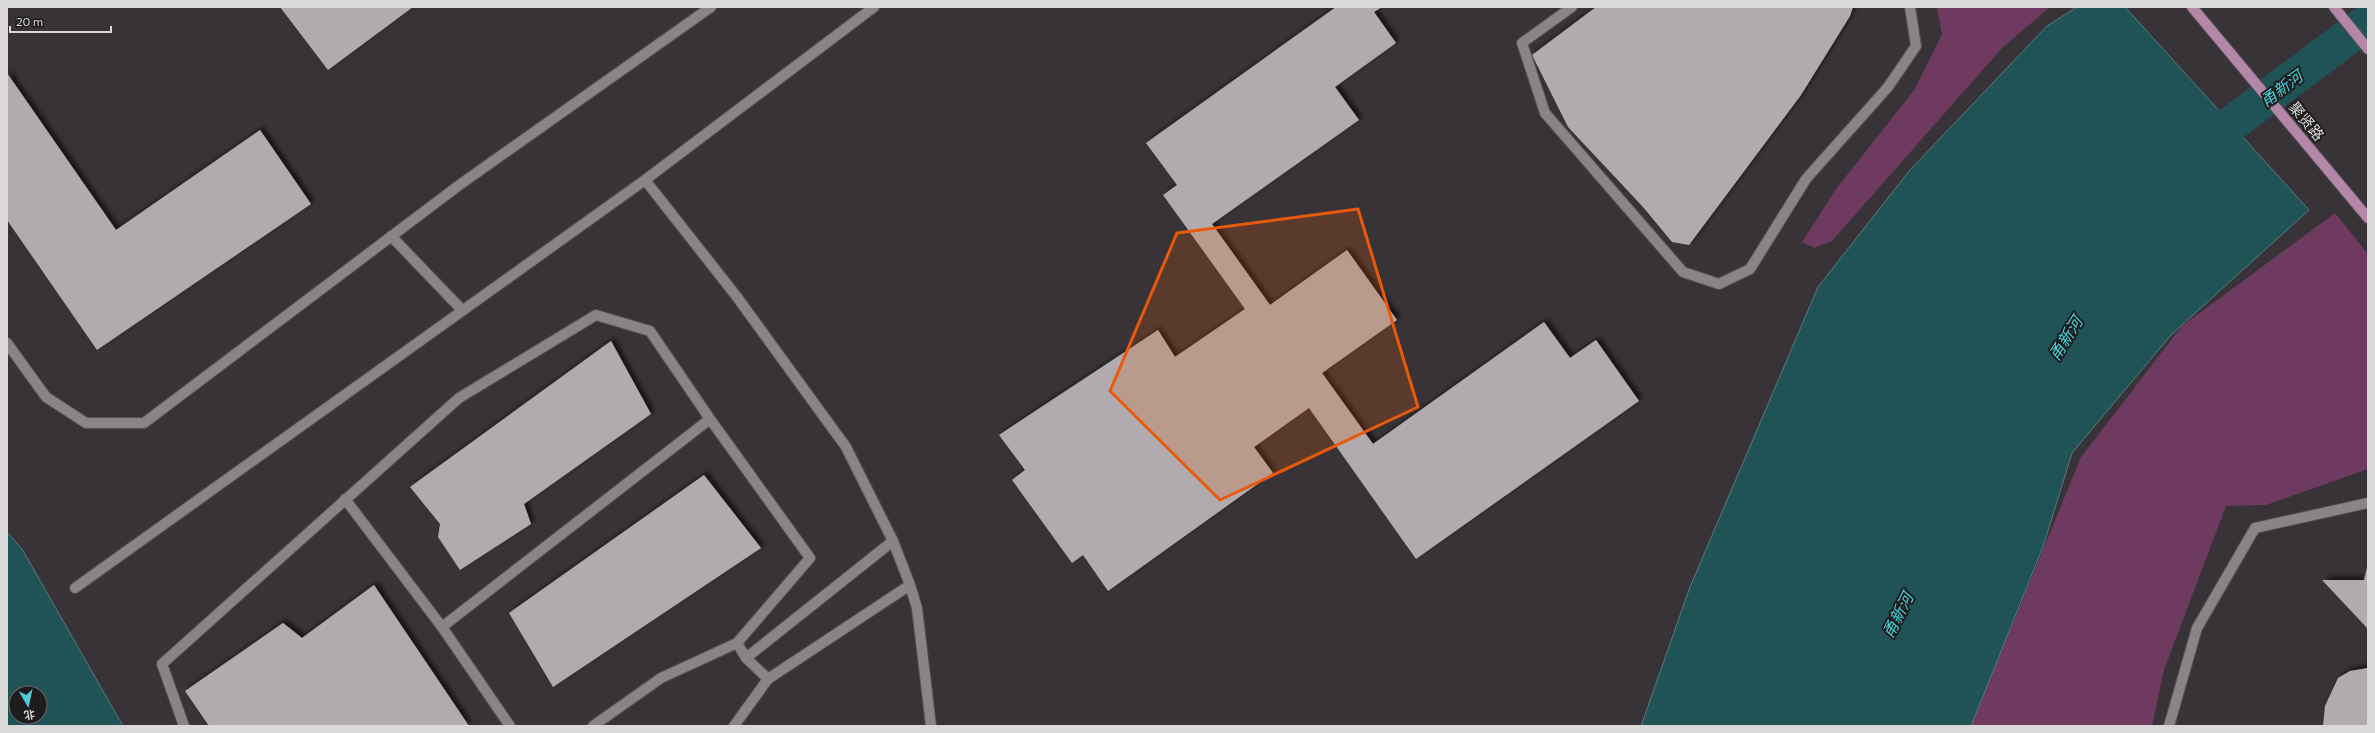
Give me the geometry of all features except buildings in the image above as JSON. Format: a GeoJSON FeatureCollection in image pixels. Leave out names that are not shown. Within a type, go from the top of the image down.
{"type":"FeatureCollection","features":[{"type":"Feature","properties":{"kind":"main road","name":"聚贤路"},"geometry":{"type":"LineString","coordinates":[[2192,7],[2368,218]]}},
{"type":"Feature","properties":{"kind":"main road"},"geometry":{"type":"LineString","coordinates":[[2334,7],[2368,49]]}},
{"type":"Feature","properties":{"kind":"street"},"geometry":{"type":"LineString","coordinates":[[7,343],[46,397],[86,423],[144,423],[391,236],[711,7]]}},
{"type":"Feature","properties":{"kind":"street"},"geometry":{"type":"LineString","coordinates":[[75,588],[645,180],[874,7]]}},
{"type":"Feature","properties":{"kind":"street"},"geometry":{"type":"LineString","coordinates":[[1572,7],[1522,43],[1545,113],[1683,272],[1718,284],[1750,268],[1806,179],[1888,87],[1916,46],[1910,7]]}},
{"type":"Feature","properties":{"kind":"street"},"geometry":{"type":"LineString","coordinates":[[645,180],[737,297],[846,447],[892,541],[910,585],[917,608],[931,726]]}},
{"type":"Feature","properties":{"kind":"street"},"geometry":{"type":"LineString","coordinates":[[391,236],[462,310]]}},
{"type":"Feature","properties":{"kind":"street"},"geometry":{"type":"LineString","coordinates":[[184,726],[162,664],[459,398],[596,315],[650,331],[710,419],[810,558],[736,643],[661,678],[593,726]]}},
{"type":"Feature","properties":{"kind":"street"},"geometry":{"type":"LineString","coordinates":[[442,627],[710,419]]}},
{"type":"Feature","properties":{"kind":"street"},"geometry":{"type":"LineString","coordinates":[[345,499],[442,627],[510,726]]}},
{"type":"Feature","properties":{"kind":"street"},"geometry":{"type":"LineString","coordinates":[[2169,726],[2197,628],[2255,528],[2368,503]]}},
{"type":"Feature","properties":{"kind":"street"},"geometry":{"type":"LineString","coordinates":[[746,658],[892,541]]}},
{"type":"Feature","properties":{"kind":"street"},"geometry":{"type":"LineString","coordinates":[[734,726],[768,679],[910,585]]}},
{"type":"Feature","properties":{"kind":"street"},"geometry":{"type":"LineString","coordinates":[[736,643],[746,658],[768,679]]}},
{"type":"Feature","properties":{"kind":"highlighted area"},"geometry":{"type":"Polygon","coordinates":[[[1358,209],[1418,407],[1220,500],[1110,391],[1177,233],[1358,209]]]}},
{"type":"Feature","properties":{"kind":"shaded area"},"geometry":{"type":"Polygon","coordinates":[[[1937,7],[2050,7],[2002,48],[1832,241],[1814,248],[1802,242],[1836,189],[1915,89],[1942,34],[1937,7]]]}},
{"type":"Feature","properties":{"kind":"shaded area"},"geometry":{"type":"Polygon","coordinates":[[[2335,213],[2368,254],[2368,469],[2266,505],[2226,506],[2164,670],[2152,726],[1971,726],[2081,457],[2182,326],[2335,213]]]}},
{"type":"Feature","properties":{"kind":"water"},"geometry":{"type":"Polygon","coordinates":[[[2077,7],[2125,7],[2309,210],[2171,335],[2072,453],[2043,547],[1971,726],[1641,726],[1690,587],[1818,287],[1910,170],[2047,26],[2077,7]]]}},
{"type":"Feature","properties":{"kind":"water"},"geometry":{"type":"Polygon","coordinates":[[[7,532],[22,549],[123,726],[7,726],[7,532]]]}},
{"type":"Feature","properties":{"kind":"waterway","name":"甬新河"},"geometry":{"type":"LineString","coordinates":[[2191,154],[2368,22]]}}]}
